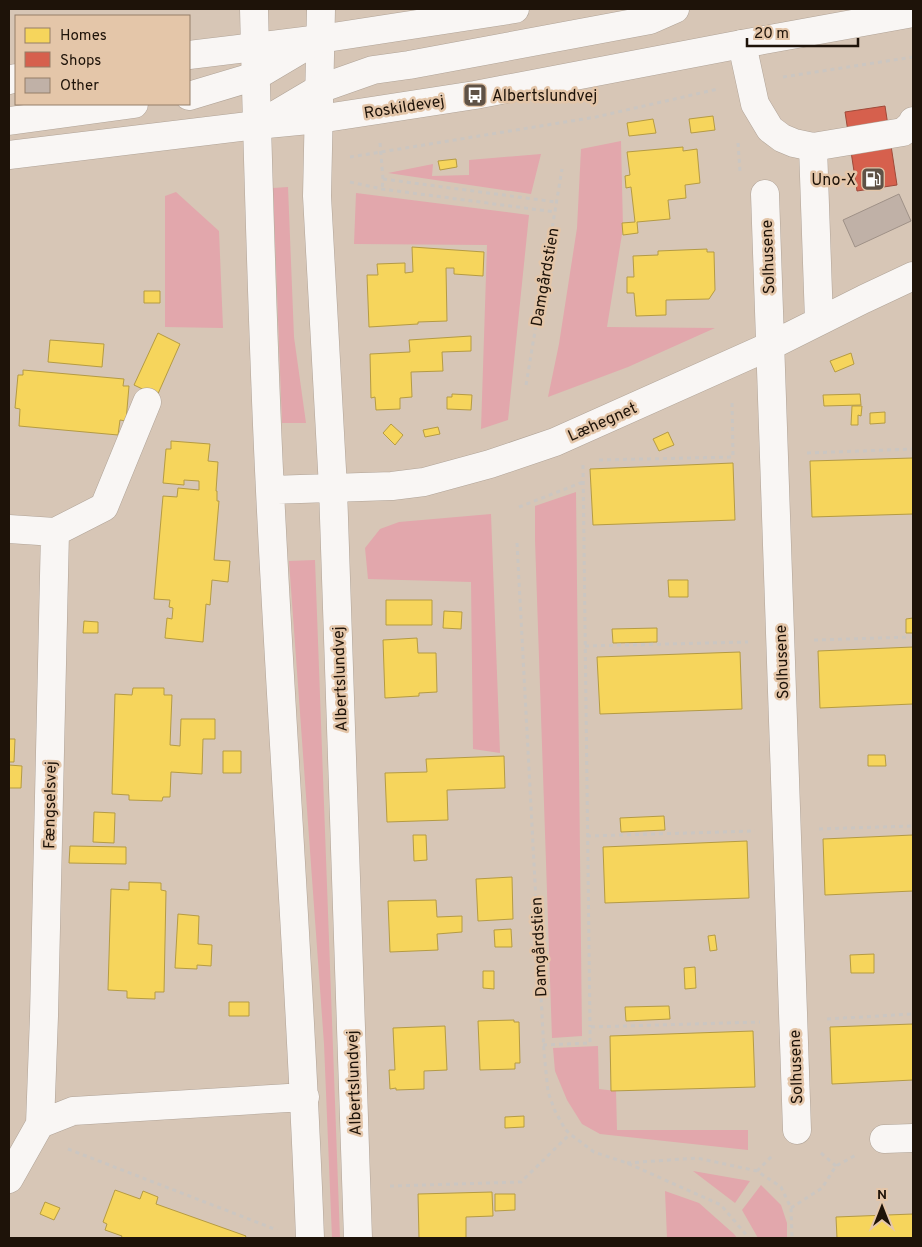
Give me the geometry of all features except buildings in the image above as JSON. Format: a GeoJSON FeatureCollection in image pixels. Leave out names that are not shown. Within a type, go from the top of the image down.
{"type":"FeatureCollection","features":[{"type":"Feature","properties":{"kind":"street"},"geometry":{"type":"LineString","coordinates":[[254,9],[270,490],[305,1097],[310,1238]]}},
{"type":"Feature","properties":{"kind":"street","name":"Albertslundvej"},"geometry":{"type":"LineString","coordinates":[[321,9],[317,196],[332,488],[358,1238]]}},
{"type":"Feature","properties":{"kind":"street"},"geometry":{"type":"LineString","coordinates":[[190,54],[320,39],[515,9]]}},
{"type":"Feature","properties":{"kind":"street"},"geometry":{"type":"LineString","coordinates":[[257,125],[319,89],[373,70],[650,20],[675,9]]}},
{"type":"Feature","properties":{"kind":"street","name":"Roskildevej"},"geometry":{"type":"LineString","coordinates":[[9,155],[319,119],[475,95],[742,44],[913,14]]}},
{"type":"Feature","properties":{"kind":"street"},"geometry":{"type":"LineString","coordinates":[[190,96],[256,76],[320,39]]}},
{"type":"Feature","properties":{"kind":"street"},"geometry":{"type":"LineString","coordinates":[[742,44],[755,104],[770,129],[782,138],[812,147],[903,132],[913,121]]}},
{"type":"Feature","properties":{"kind":"street"},"geometry":{"type":"LineString","coordinates":[[9,121],[127,105]]}},
{"type":"Feature","properties":{"kind":"street"},"geometry":{"type":"LineString","coordinates":[[812,147],[819,321]]}},
{"type":"Feature","properties":{"kind":"street","name":"Solhusene"},"geometry":{"type":"LineString","coordinates":[[765,194],[797,1130]]}},
{"type":"Feature","properties":{"kind":"street","name":"Læhegnet"},"geometry":{"type":"LineString","coordinates":[[270,490],[392,486],[424,482],[490,464],[554,442],[731,364],[913,277]]}},
{"type":"Feature","properties":{"kind":"street"},"geometry":{"type":"LineString","coordinates":[[9,529],[55,532],[104,508],[147,402]]}},
{"type":"Feature","properties":{"kind":"street","name":"Fængselsvej"},"geometry":{"type":"LineString","coordinates":[[9,1180],[37,1130],[45,997],[55,532]]}},
{"type":"Feature","properties":{"kind":"street"},"geometry":{"type":"LineString","coordinates":[[37,1130],[73,1111],[305,1097]]}},
{"type":"Feature","properties":{"kind":"street"},"geometry":{"type":"LineString","coordinates":[[884,1139],[913,1138]]}},
{"type":"Feature","properties":{"kind":"path"},"geometry":{"type":"LineString","coordinates":[[318,162],[596,117],[750,81],[913,57]]}},
{"type":"Feature","properties":{"kind":"path"},"geometry":{"type":"LineString","coordinates":[[378,110],[383,179],[382,190],[554,212]]}},
{"type":"Feature","properties":{"kind":"path","name":"Damgårdstien"},"geometry":{"type":"LineString","coordinates":[[526,385],[562,169]]}},
{"type":"Feature","properties":{"kind":"path"},"geometry":{"type":"LineString","coordinates":[[383,179],[556,202]]}},
{"type":"Feature","properties":{"kind":"path"},"geometry":{"type":"LineString","coordinates":[[592,460],[733,458],[731,364]]}},
{"type":"Feature","properties":{"kind":"path"},"geometry":{"type":"LineString","coordinates":[[774,454],[913,449]]}},
{"type":"Feature","properties":{"kind":"path"},"geometry":{"type":"LineString","coordinates":[[543,1045],[590,1043],[582,460]]}},
{"type":"Feature","properties":{"kind":"path"},"geometry":{"type":"LineString","coordinates":[[519,507],[583,482]]}},
{"type":"Feature","properties":{"kind":"path","name":"Damgårdstien"},"geometry":{"type":"LineString","coordinates":[[517,543],[543,1045],[548,1092],[554,1112],[565,1129],[594,1152],[627,1163],[721,1205],[750,1238]]}},
{"type":"Feature","properties":{"kind":"path"},"geometry":{"type":"LineString","coordinates":[[585,646],[913,637]]}},
{"type":"Feature","properties":{"kind":"path"},"geometry":{"type":"LineString","coordinates":[[587,836],[913,826]]}},
{"type":"Feature","properties":{"kind":"path"},"geometry":{"type":"LineString","coordinates":[[590,1027],[793,1021],[913,1014]]}},
{"type":"Feature","properties":{"kind":"path"},"geometry":{"type":"LineString","coordinates":[[37,1130],[279,1231]]}},
{"type":"Feature","properties":{"kind":"path"},"geometry":{"type":"LineString","coordinates":[[357,1187],[521,1182],[570,1134]]}},
{"type":"Feature","properties":{"kind":"path"},"geometry":{"type":"LineString","coordinates":[[790,1208],[822,1188],[836,1166],[884,1139]]}},
{"type":"Feature","properties":{"kind":"path"},"geometry":{"type":"LineString","coordinates":[[627,1163],[697,1158],[757,1171],[781,1187],[790,1208],[792,1238]]}},
{"type":"Feature","properties":{"kind":"shaded area"},"geometry":{"type":"Polygon","coordinates":[[[621,141],[623,228],[607,327],[715,328],[628,367],[548,397],[559,344],[577,228],[581,149],[621,141]]]}},
{"type":"Feature","properties":{"kind":"shaded area"},"geometry":{"type":"Polygon","coordinates":[[[541,154],[531,194],[388,173],[433,164],[432,176],[469,175],[469,160],[541,154]]]}},
{"type":"Feature","properties":{"kind":"shaded area"},"geometry":{"type":"Polygon","coordinates":[[[288,187],[294,337],[306,423],[282,423],[273,188],[288,187]]]}},
{"type":"Feature","properties":{"kind":"shaded area"},"geometry":{"type":"Polygon","coordinates":[[[176,192],[219,231],[223,328],[165,327],[165,196],[176,192]]]}},
{"type":"Feature","properties":{"kind":"shaded area"},"geometry":{"type":"Polygon","coordinates":[[[356,193],[529,215],[508,420],[481,429],[487,245],[354,244],[356,193]]]}},
{"type":"Feature","properties":{"kind":"shaded area"},"geometry":{"type":"Polygon","coordinates":[[[576,492],[582,1036],[552,1038],[535,506],[576,492]]]}},
{"type":"Feature","properties":{"kind":"shaded area"},"geometry":{"type":"Polygon","coordinates":[[[491,514],[500,753],[473,749],[471,582],[368,579],[365,548],[380,529],[399,522],[491,514]]]}},
{"type":"Feature","properties":{"kind":"shaded area"},"geometry":{"type":"Polygon","coordinates":[[[315,560],[340,1238],[332,1238],[324,1044],[289,561],[315,560]]]}},
{"type":"Feature","properties":{"kind":"shaded area"},"geometry":{"type":"Polygon","coordinates":[[[598,1046],[599,1089],[616,1091],[617,1130],[748,1130],[748,1150],[600,1134],[582,1124],[567,1100],[555,1071],[553,1048],[598,1046]]]}},
{"type":"Feature","properties":{"kind":"shaded area"},"geometry":{"type":"Polygon","coordinates":[[[693,1171],[750,1181],[735,1203],[693,1171]]]}},
{"type":"Feature","properties":{"kind":"shaded area"},"geometry":{"type":"Polygon","coordinates":[[[761,1185],[781,1205],[787,1223],[787,1238],[758,1238],[742,1210],[761,1185]]]}},
{"type":"Feature","properties":{"kind":"shaded area"},"geometry":{"type":"Polygon","coordinates":[[[665,1191],[699,1203],[737,1238],[667,1238],[665,1191]]]}},
{"type":"Feature","properties":{"kind":"place","name":"Albertslundvej"},"geometry":{"type":"Point","coordinates":[475,95]}},
{"type":"Feature","properties":{"kind":"place","name":"Uno-X"},"geometry":{"type":"Point","coordinates":[873,179]}}]}
